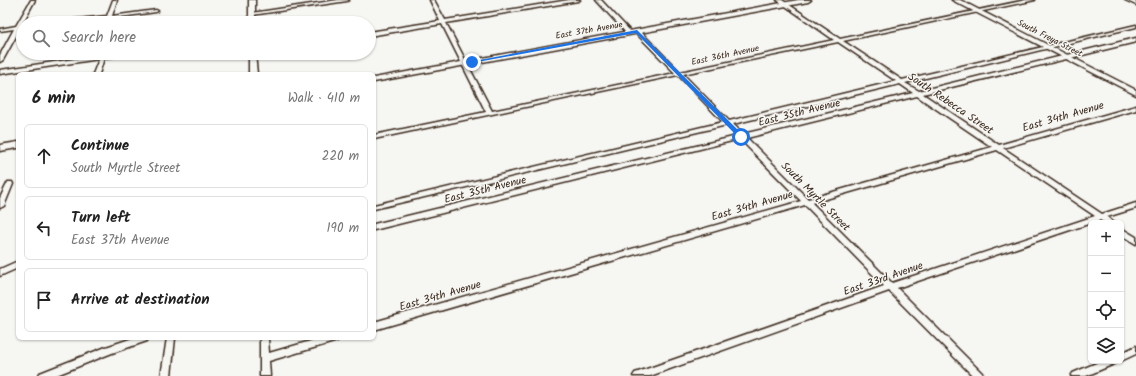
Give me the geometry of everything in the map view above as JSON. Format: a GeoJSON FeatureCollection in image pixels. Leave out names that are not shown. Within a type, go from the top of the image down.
{"type":"FeatureCollection","features":[{"type":"Feature","properties":{"kind":"main road","name":"South Freya Street"},"geometry":{"type":"LineString","coordinates":[[954,0],[1136,93]]}},
{"type":"Feature","properties":{"kind":"street"},"geometry":{"type":"LineString","coordinates":[[25,16],[33,0]]}},
{"type":"Feature","properties":{"kind":"street"},"geometry":{"type":"LineString","coordinates":[[110,16],[115,0]]}},
{"type":"Feature","properties":{"kind":"street"},"geometry":{"type":"LineString","coordinates":[[252,0],[252,14],[347,0]]}},
{"type":"Feature","properties":{"kind":"street"},"geometry":{"type":"LineString","coordinates":[[432,0],[490,113]]}},
{"type":"Feature","properties":{"kind":"street"},"geometry":{"type":"LineString","coordinates":[[376,33],[578,0]]}},
{"type":"Feature","properties":{"kind":"street"},"geometry":{"type":"LineString","coordinates":[[598,0],[629,33]]}},
{"type":"Feature","properties":{"kind":"street","name":"South Rebecca Street"},"geometry":{"type":"LineString","coordinates":[[780,0],[1106,220]]}},
{"type":"Feature","properties":{"kind":"street","name":"East 37th Avenue"},"geometry":{"type":"LineString","coordinates":[[376,80],[808,0]]}},
{"type":"Feature","properties":{"kind":"street","name":"East 36th Avenue"},"geometry":{"type":"LineString","coordinates":[[376,137],[1033,0]]}},
{"type":"Feature","properties":{"kind":"street"},"geometry":{"type":"LineString","coordinates":[[1127,0],[1136,4]]}},
{"type":"Feature","properties":{"kind":"street"},"geometry":{"type":"LineString","coordinates":[[122,16],[156,11]]}},
{"type":"Feature","properties":{"kind":"street","name":"East 35th Avenue"},"geometry":{"type":"LineString","coordinates":[[376,207],[1136,26]]}},
{"type":"Feature","properties":{"kind":"street"},"geometry":{"type":"LineString","coordinates":[[0,30],[16,28]]}},
{"type":"Feature","properties":{"kind":"street","name":"South Myrtle Street"},"geometry":{"type":"LineString","coordinates":[[637,31],[979,376]]}},
{"type":"Feature","properties":{"kind":"street"},"geometry":{"type":"LineString","coordinates":[[0,60],[16,34]]}},
{"type":"Feature","properties":{"kind":"street","name":"East 35th Avenue"},"geometry":{"type":"LineString","coordinates":[[376,227],[1136,40]]}},
{"type":"Feature","properties":{"kind":"street"},"geometry":{"type":"LineString","coordinates":[[0,72],[82,60]]}},
{"type":"Feature","properties":{"kind":"street"},"geometry":{"type":"LineString","coordinates":[[97,72],[101,60]]}},
{"type":"Feature","properties":{"kind":"street"},"geometry":{"type":"LineString","coordinates":[[252,60],[253,72]]}},
{"type":"Feature","properties":{"kind":"street","name":"East 34th Avenue"},"geometry":{"type":"LineString","coordinates":[[376,325],[1136,108]]}},
{"type":"Feature","properties":{"kind":"street"},"geometry":{"type":"LineString","coordinates":[[0,148],[16,145]]}},
{"type":"Feature","properties":{"kind":"street"},"geometry":{"type":"LineString","coordinates":[[0,206],[10,184]]}},
{"type":"Feature","properties":{"kind":"street","name":"East 33rd Avenue"},"geometry":{"type":"LineString","coordinates":[[638,376],[890,287],[1136,205]]}},
{"type":"Feature","properties":{"kind":"street"},"geometry":{"type":"LineString","coordinates":[[1124,233],[1136,241]]}},
{"type":"Feature","properties":{"kind":"street"},"geometry":{"type":"LineString","coordinates":[[0,272],[16,265]]}},
{"type":"Feature","properties":{"kind":"street"},"geometry":{"type":"LineString","coordinates":[[43,376],[108,350],[138,340]]}},
{"type":"Feature","properties":{"kind":"street"},"geometry":{"type":"LineString","coordinates":[[166,376],[171,340]]}},
{"type":"Feature","properties":{"kind":"street"},"geometry":{"type":"LineString","coordinates":[[264,340],[265,376]]}},
{"type":"Feature","properties":{"kind":"street"},"geometry":{"type":"LineString","coordinates":[[265,358],[327,340]]}},
{"type":"Feature","properties":{"kind":"street"},"geometry":{"type":"LineString","coordinates":[[1124,356],[1136,350]]}},
{"type":"Feature","properties":{"kind":"street"},"geometry":{"type":"LineString","coordinates":[[1076,376],[1104,364]]}},
{"type":"Feature","properties":{"kind":"route"},"geometry":{"type":"LineString","coordinates":[[472,62],[637,31],[741,137]]}}]}
